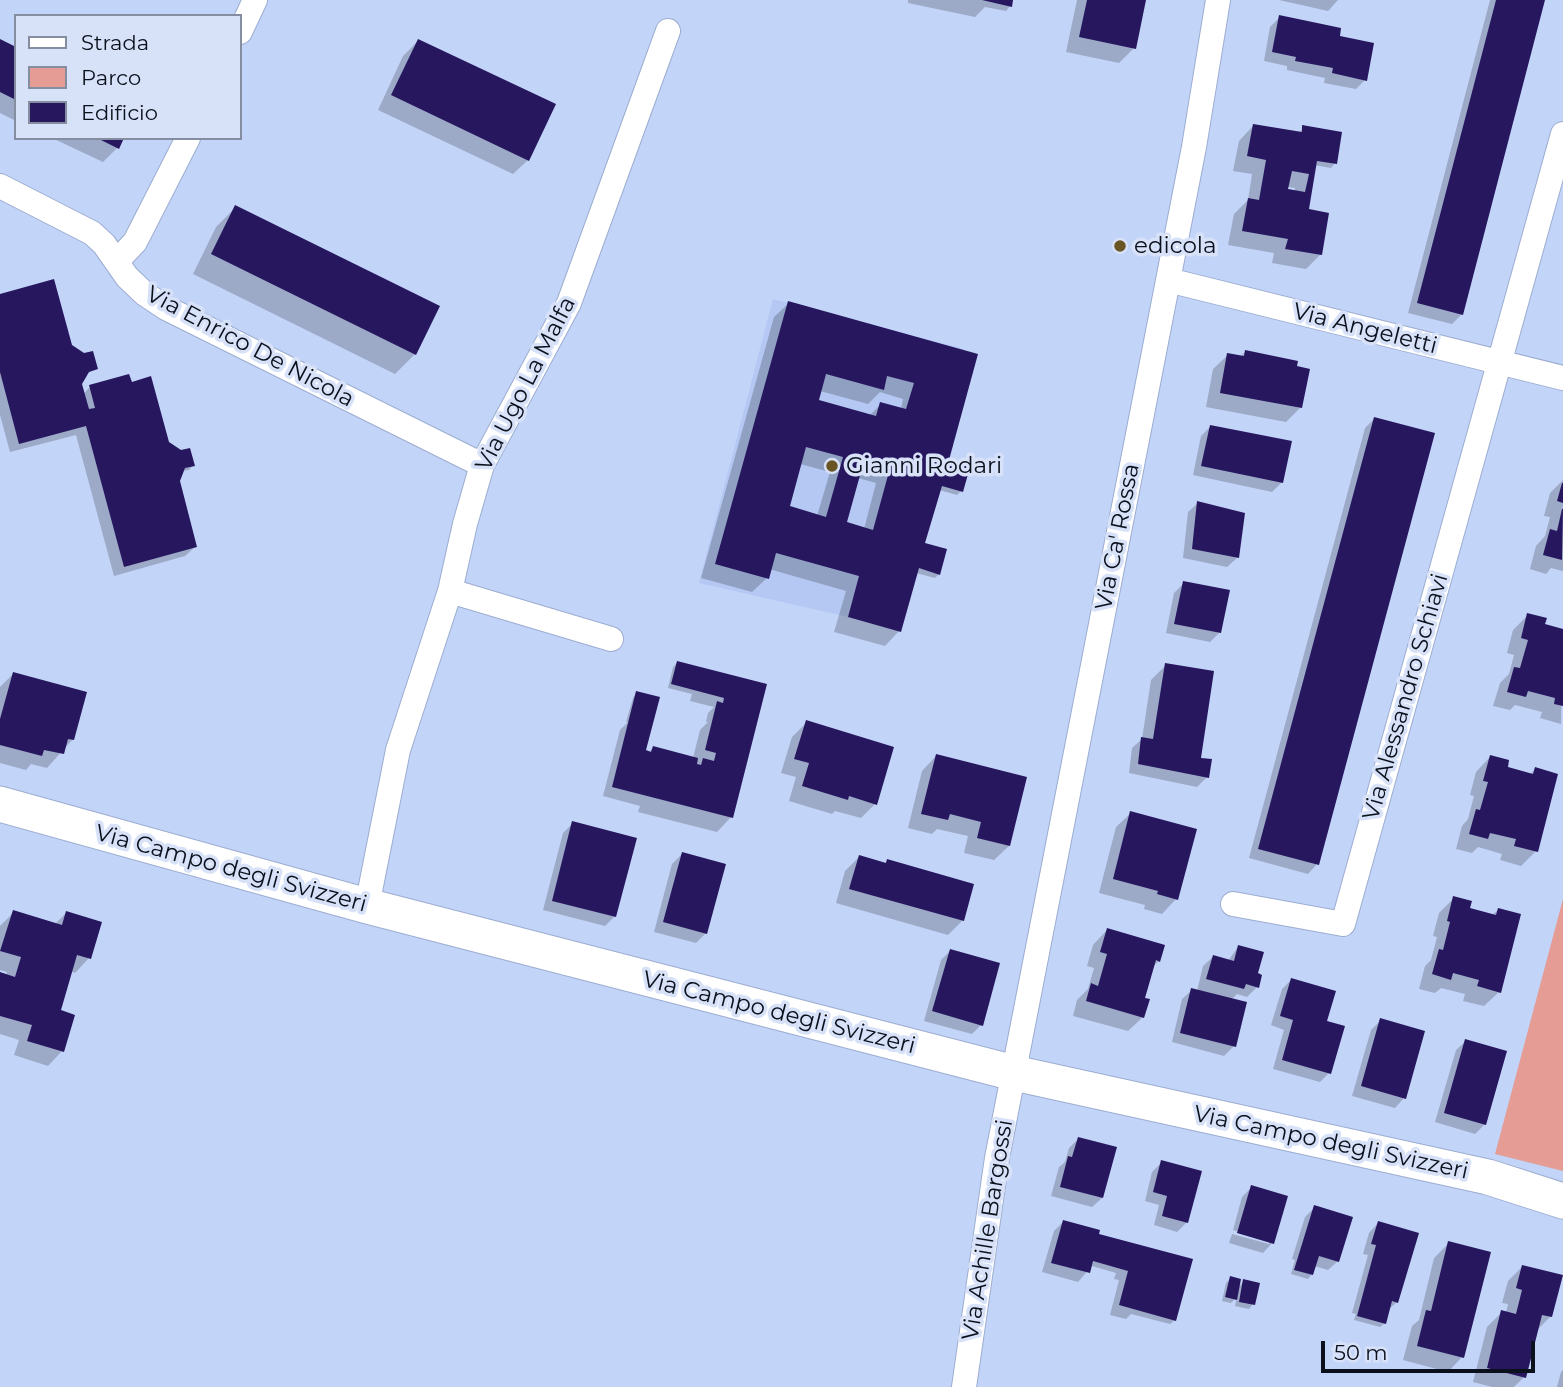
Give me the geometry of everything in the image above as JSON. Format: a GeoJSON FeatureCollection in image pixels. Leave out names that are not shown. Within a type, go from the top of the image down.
{"type":"FeatureCollection","features":[{"type":"Feature","properties":{"kind":"main road","name":"Via Campo degli Svizzeri"},"geometry":{"type":"LineString","coordinates":[[0,804],[367,906],[1014,1073],[1488,1177],[1563,1200]]}},
{"type":"Feature","properties":{"kind":"street"},"geometry":{"type":"LineString","coordinates":[[242,28],[255,0]]}},
{"type":"Feature","properties":{"kind":"street","name":"Via Ca' Rossa"},"geometry":{"type":"LineString","coordinates":[[1014,1073],[1201,114],[1218,0]]}},
{"type":"Feature","properties":{"kind":"street","name":"Via Ugo La Malfa"},"geometry":{"type":"LineString","coordinates":[[367,906],[398,750],[450,591],[482,465],[569,303],[668,32]]}},
{"type":"Feature","properties":{"kind":"street"},"geometry":{"type":"LineString","coordinates":[[1500,363],[1563,134]]}},
{"type":"Feature","properties":{"kind":"street"},"geometry":{"type":"LineString","coordinates":[[117,261],[135,242],[187,140]]}},
{"type":"Feature","properties":{"kind":"street","name":"Via Enrico De Nicola"},"geometry":{"type":"LineString","coordinates":[[0,186],[92,233],[117,261],[127,277],[145,294],[166,308],[482,465]]}},
{"type":"Feature","properties":{"kind":"street","name":"Via Angeletti"},"geometry":{"type":"LineString","coordinates":[[1168,280],[1563,378]]}},
{"type":"Feature","properties":{"kind":"street","name":"Via Alessandro Schiavi"},"geometry":{"type":"LineString","coordinates":[[1233,904],[1343,924],[1500,363]]}},
{"type":"Feature","properties":{"kind":"street"},"geometry":{"type":"LineString","coordinates":[[450,591],[611,639]]}},
{"type":"Feature","properties":{"kind":"street","name":"Via Achille Bargossi"},"geometry":{"type":"LineString","coordinates":[[964,1387],[997,1158],[1014,1073]]}},
{"type":"Feature","properties":{"kind":"shaded area","name":"Gianni Rodari"},"geometry":{"type":"Polygon","coordinates":[[[773,299],[964,349],[892,627],[699,583],[773,299]]]}},
{"type":"Feature","properties":{"kind":"green space"},"geometry":{"type":"Polygon","coordinates":[[[1563,899],[1563,1171],[1495,1154],[1563,899]]]}},
{"type":"Feature","properties":{"kind":"building"},"geometry":{"type":"Polygon","coordinates":[[[982,0],[1013,0],[1012,7],[982,0]]]}},
{"type":"Feature","properties":{"kind":"building"},"geometry":{"type":"Polygon","coordinates":[[[1087,0],[1146,0],[1136,49],[1079,37],[1087,0]]]}},
{"type":"Feature","properties":{"kind":"building"},"geometry":{"type":"Polygon","coordinates":[[[1496,0],[1545,0],[1463,315],[1417,303],[1496,0]]]}},
{"type":"Feature","properties":{"kind":"building"},"geometry":{"type":"Polygon","coordinates":[[[1279,15],[1341,28],[1340,36],[1374,43],[1367,81],[1332,73],[1333,68],[1295,61],[1296,57],[1272,52],[1279,15]]]}},
{"type":"Feature","properties":{"kind":"building"},"geometry":{"type":"Polygon","coordinates":[[[0,39],[14,46],[14,99],[0,92],[0,39]]]}},
{"type":"Feature","properties":{"kind":"building"},"geometry":{"type":"Polygon","coordinates":[[[418,39],[556,104],[529,161],[391,95],[418,39]]]}},
{"type":"Feature","properties":{"kind":"building"},"geometry":{"type":"Polygon","coordinates":[[[1253,124],[1302,132],[1302,125],[1342,132],[1337,164],[1317,161],[1309,209],[1329,213],[1322,255],[1285,249],[1288,239],[1242,231],[1248,198],[1259,200],[1266,160],[1247,156],[1253,124]],[[1292,171],[1288,189],[1305,192],[1309,174],[1292,171]]]}},
{"type":"Feature","properties":{"kind":"building"},"geometry":{"type":"Polygon","coordinates":[[[101,140],[123,140],[119,149],[101,140]]]}},
{"type":"Feature","properties":{"kind":"building"},"geometry":{"type":"Polygon","coordinates":[[[235,205],[440,306],[416,355],[211,254],[235,205]]]}},
{"type":"Feature","properties":{"kind":"building"},"geometry":{"type":"Polygon","coordinates":[[[54,279],[72,345],[84,353],[93,351],[98,369],[89,372],[82,384],[89,409],[95,408],[89,385],[129,374],[132,382],[151,376],[169,442],[181,450],[190,448],[195,466],[185,468],[180,481],[197,547],[124,567],[86,426],[19,444],[0,372],[0,294],[54,279]]]}},
{"type":"Feature","properties":{"kind":"building","name":"Gianni Rodari"},"geometry":{"type":"Polygon","coordinates":[[[788,301],[978,354],[949,460],[970,467],[963,492],[942,486],[925,543],[947,549],[940,575],[919,568],[901,632],[848,617],[859,576],[776,553],[769,579],[715,564],[788,301]],[[826,374],[819,400],[876,416],[880,402],[906,409],[914,383],[887,376],[884,390],[826,374]],[[806,447],[790,506],[826,517],[843,457],[806,447]],[[864,461],[847,522],[873,530],[890,468],[864,461]]]}},
{"type":"Feature","properties":{"kind":"building"},"geometry":{"type":"Polygon","coordinates":[[[1245,350],[1298,361],[1297,366],[1310,369],[1302,408],[1220,393],[1227,353],[1244,356],[1245,350]]]}},
{"type":"Feature","properties":{"kind":"building"},"geometry":{"type":"Polygon","coordinates":[[[1374,417],[1435,433],[1319,865],[1258,849],[1374,417]]]}},
{"type":"Feature","properties":{"kind":"building"},"geometry":{"type":"Polygon","coordinates":[[[1210,425],[1292,441],[1283,483],[1201,466],[1210,425]]]}},
{"type":"Feature","properties":{"kind":"building"},"geometry":{"type":"Polygon","coordinates":[[[1563,483],[1563,503],[1557,501],[1563,483]]]}},
{"type":"Feature","properties":{"kind":"building"},"geometry":{"type":"Polygon","coordinates":[[[1197,501],[1245,513],[1239,558],[1192,549],[1197,501]]]}},
{"type":"Feature","properties":{"kind":"building"},"geometry":{"type":"Polygon","coordinates":[[[1562,509],[1562,560],[1543,555],[1550,529],[1557,531],[1562,509]]]}},
{"type":"Feature","properties":{"kind":"building"},"geometry":{"type":"Polygon","coordinates":[[[1183,581],[1230,590],[1221,633],[1174,624],[1183,581]]]}},
{"type":"Feature","properties":{"kind":"building"},"geometry":{"type":"Polygon","coordinates":[[[1527,613],[1547,618],[1545,624],[1563,629],[1563,706],[1554,704],[1555,698],[1528,691],[1526,697],[1507,692],[1514,667],[1520,668],[1528,640],[1521,638],[1527,613]]]}},
{"type":"Feature","properties":{"kind":"building"},"geometry":{"type":"Polygon","coordinates":[[[677,661],[767,684],[733,818],[612,787],[636,691],[660,697],[646,750],[651,752],[653,746],[698,758],[697,764],[701,765],[703,758],[714,761],[716,753],[705,750],[717,701],[723,703],[724,698],[671,684],[677,661]]]}},
{"type":"Feature","properties":{"kind":"building"},"geometry":{"type":"Polygon","coordinates":[[[1165,663],[1214,671],[1201,758],[1212,759],[1209,778],[1138,764],[1141,737],[1153,739],[1165,663]]]}},
{"type":"Feature","properties":{"kind":"building"},"geometry":{"type":"Polygon","coordinates":[[[13,672],[87,692],[74,740],[68,739],[64,754],[44,750],[42,756],[0,745],[0,719],[13,672]]]}},
{"type":"Feature","properties":{"kind":"building"},"geometry":{"type":"Polygon","coordinates":[[[806,720],[894,747],[877,805],[849,796],[848,800],[802,786],[809,763],[794,759],[806,720]]]}},
{"type":"Feature","properties":{"kind":"building"},"geometry":{"type":"Polygon","coordinates":[[[936,754],[1027,777],[1010,846],[977,838],[981,822],[950,814],[948,820],[921,814],[936,754]]]}},
{"type":"Feature","properties":{"kind":"building"},"geometry":{"type":"Polygon","coordinates":[[[1490,755],[1509,760],[1508,767],[1533,774],[1535,767],[1558,774],[1538,852],[1514,846],[1516,839],[1490,833],[1488,839],[1469,834],[1488,782],[1483,781],[1490,755]]]}},
{"type":"Feature","properties":{"kind":"building"},"geometry":{"type":"Polygon","coordinates":[[[1130,811],[1197,829],[1178,900],[1157,894],[1158,891],[1113,879],[1130,811]]]}},
{"type":"Feature","properties":{"kind":"building"},"geometry":{"type":"Polygon","coordinates":[[[572,821],[637,838],[616,917],[552,901],[572,821]]]}},
{"type":"Feature","properties":{"kind":"building"},"geometry":{"type":"Polygon","coordinates":[[[682,852],[726,864],[707,934],[663,922],[682,852]]]}},
{"type":"Feature","properties":{"kind":"building"},"geometry":{"type":"Polygon","coordinates":[[[859,855],[886,863],[887,859],[974,884],[964,921],[849,889],[859,855]]]}},
{"type":"Feature","properties":{"kind":"building"},"geometry":{"type":"Polygon","coordinates":[[[1453,896],[1472,901],[1470,908],[1496,915],[1498,908],[1521,914],[1501,993],[1477,986],[1479,980],[1453,973],[1451,980],[1432,974],[1439,949],[1443,950],[1453,896]]]}},
{"type":"Feature","properties":{"kind":"building"},"geometry":{"type":"Polygon","coordinates":[[[13,910],[62,925],[66,911],[102,922],[91,959],[77,955],[61,1010],[75,1015],[64,1052],[27,1041],[32,1025],[0,1016],[0,972],[15,977],[21,957],[0,951],[13,910]]]}},
{"type":"Feature","properties":{"kind":"building"},"geometry":{"type":"Polygon","coordinates":[[[1107,928],[1165,945],[1160,962],[1156,960],[1145,998],[1150,999],[1144,1018],[1086,1001],[1091,983],[1098,986],[1107,954],[1100,952],[1107,928]]]}},
{"type":"Feature","properties":{"kind":"building"},"geometry":{"type":"Polygon","coordinates":[[[1238,945],[1264,952],[1258,973],[1262,975],[1259,988],[1246,984],[1244,989],[1206,979],[1213,955],[1234,961],[1238,945]]]}},
{"type":"Feature","properties":{"kind":"building"},"geometry":{"type":"Polygon","coordinates":[[[950,949],[1000,963],[983,1026],[932,1011],[950,949]]]}},
{"type":"Feature","properties":{"kind":"building"},"geometry":{"type":"Polygon","coordinates":[[[1291,978],[1336,991],[1327,1021],[1345,1026],[1331,1074],[1282,1060],[1293,1020],[1280,1016],[1291,978]]]}},
{"type":"Feature","properties":{"kind":"building"},"geometry":{"type":"Polygon","coordinates":[[[1191,988],[1247,1002],[1236,1047],[1180,1033],[1191,988]]]}},
{"type":"Feature","properties":{"kind":"building"},"geometry":{"type":"Polygon","coordinates":[[[1380,1018],[1425,1031],[1406,1099],[1361,1086],[1380,1018]]]}},
{"type":"Feature","properties":{"kind":"building"},"geometry":{"type":"Polygon","coordinates":[[[1465,1039],[1507,1051],[1486,1125],[1444,1113],[1465,1039]]]}},
{"type":"Feature","properties":{"kind":"building"},"geometry":{"type":"Polygon","coordinates":[[[1078,1137],[1117,1147],[1103,1198],[1060,1187],[1068,1156],[1072,1157],[1078,1137]]]}},
{"type":"Feature","properties":{"kind":"building"},"geometry":{"type":"Polygon","coordinates":[[[1161,1160],[1202,1171],[1188,1223],[1162,1216],[1167,1196],[1153,1192],[1161,1160]]]}},
{"type":"Feature","properties":{"kind":"building"},"geometry":{"type":"Polygon","coordinates":[[[1251,1185],[1288,1196],[1274,1244],[1237,1233],[1251,1185]]]}},
{"type":"Feature","properties":{"kind":"building"},"geometry":{"type":"Polygon","coordinates":[[[1314,1205],[1353,1217],[1339,1262],[1319,1256],[1313,1275],[1294,1270],[1314,1205]]]}},
{"type":"Feature","properties":{"kind":"building"},"geometry":{"type":"Polygon","coordinates":[[[1063,1220],[1100,1230],[1099,1234],[1193,1259],[1176,1321],[1119,1305],[1128,1271],[1093,1261],[1090,1273],[1051,1263],[1063,1220]]]}},
{"type":"Feature","properties":{"kind":"building"},"geometry":{"type":"Polygon","coordinates":[[[1378,1221],[1419,1233],[1398,1303],[1392,1301],[1386,1324],[1357,1316],[1376,1245],[1371,1244],[1378,1221]]]}},
{"type":"Feature","properties":{"kind":"building"},"geometry":{"type":"Polygon","coordinates":[[[1448,1241],[1491,1252],[1464,1358],[1417,1346],[1426,1310],[1431,1311],[1448,1241]]]}},
{"type":"Feature","properties":{"kind":"building"},"geometry":{"type":"Polygon","coordinates":[[[1522,1265],[1563,1275],[1552,1317],[1542,1315],[1526,1378],[1487,1368],[1501,1310],[1516,1314],[1522,1290],[1516,1288],[1522,1265]]]}},
{"type":"Feature","properties":{"kind":"building"},"geometry":{"type":"Polygon","coordinates":[[[1230,1276],[1241,1279],[1237,1300],[1225,1297],[1230,1276]]]}},
{"type":"Feature","properties":{"kind":"building"},"geometry":{"type":"Polygon","coordinates":[[[1243,1279],[1260,1283],[1255,1305],[1239,1302],[1243,1279]]]}},
{"type":"Feature","properties":{"kind":"place","name":"edicola"},"geometry":{"type":"Point","coordinates":[1120,246]}},
{"type":"Feature","properties":{"kind":"place","name":"Gianni Rodari"},"geometry":{"type":"Point","coordinates":[832,466]}}]}
